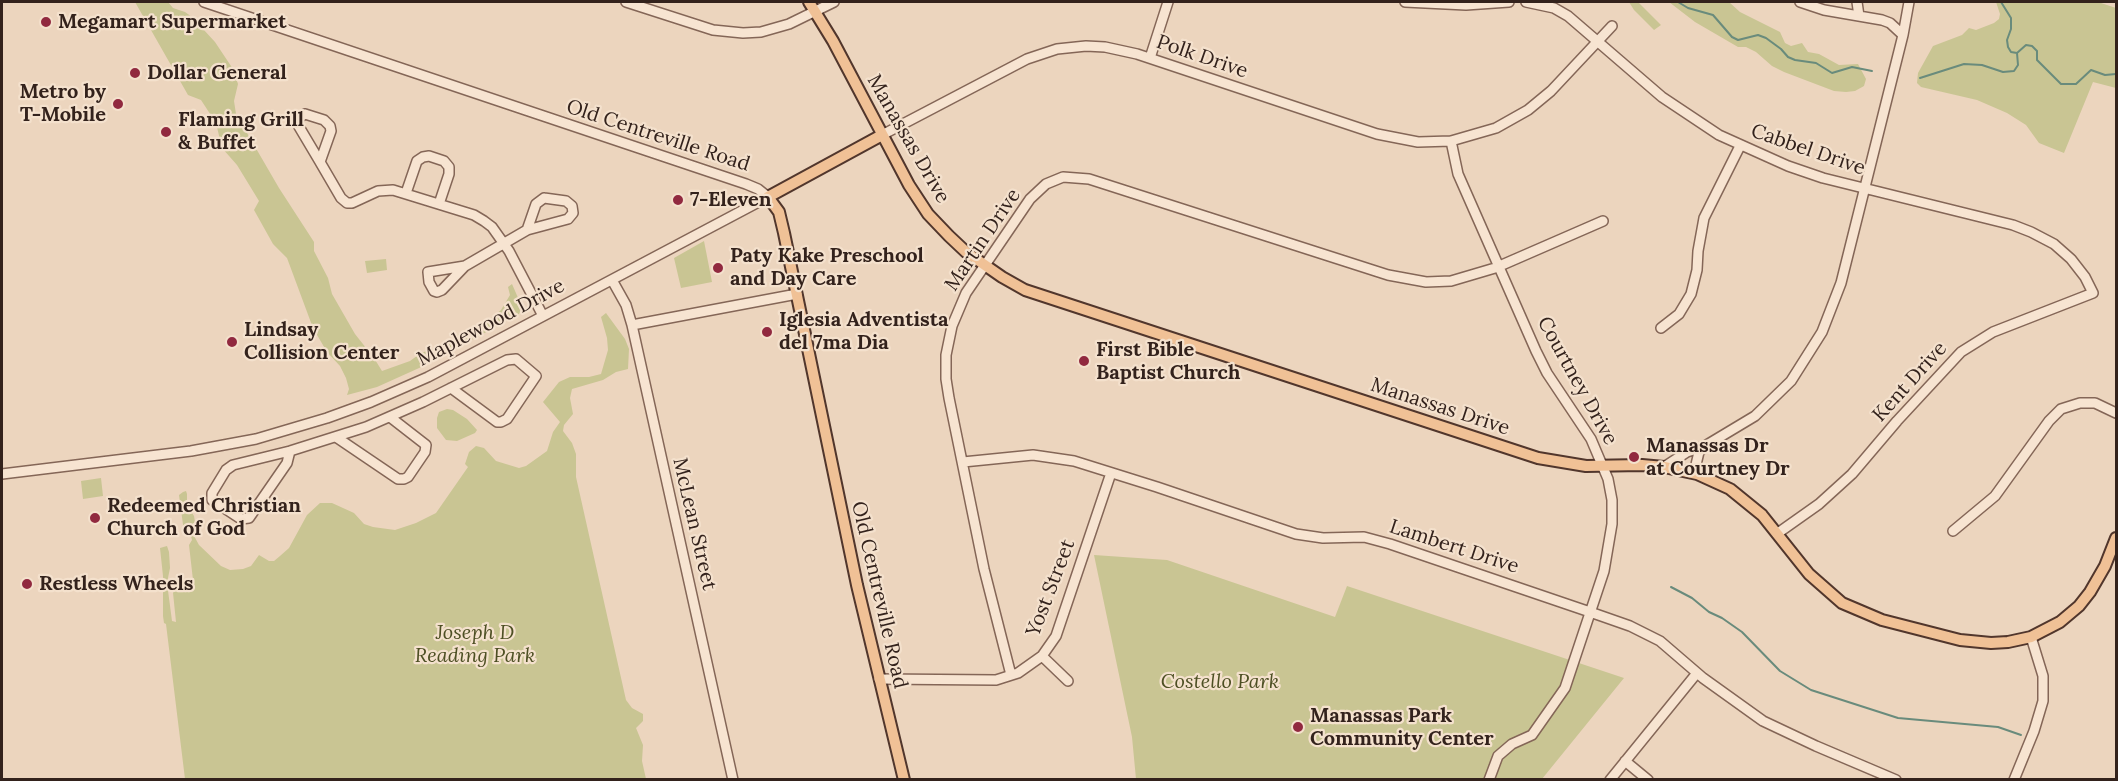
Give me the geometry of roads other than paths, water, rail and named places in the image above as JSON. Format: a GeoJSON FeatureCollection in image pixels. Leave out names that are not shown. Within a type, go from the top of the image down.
{"type":"FeatureCollection","features":[{"type":"Feature","properties":{"kind":"main road","name":"Manassas Drive"},"geometry":{"type":"LineString","coordinates":[[809,2],[816,11],[909,185],[928,214],[957,245],[983,265],[1025,290],[1504,447],[1560,463],[1603,466],[1642,465],[1694,473],[1717,483],[1747,501],[1778,533],[1816,582],[1842,603],[1890,622],[1974,642],[2008,642],[2031,637],[2060,622],[2079,606],[2098,579],[2116,538]]}},
{"type":"Feature","properties":{"kind":"main road","name":"Polk Drive"},"geometry":{"type":"LineString","coordinates":[[768,197],[882,135]]}},
{"type":"Feature","properties":{"kind":"main road","name":"Old Centreville Road"},"geometry":{"type":"LineString","coordinates":[[768,197],[782,221],[857,585],[904,780]]}},
{"type":"Feature","properties":{"kind":"street","name":"Old Centreville Road"},"geometry":{"type":"LineString","coordinates":[[204,2],[747,184],[768,197]]}},
{"type":"Feature","properties":{"kind":"street"},"geometry":{"type":"LineString","coordinates":[[626,2],[713,30],[735,33],[761,32],[776,28],[834,2]]}},
{"type":"Feature","properties":{"kind":"street"},"geometry":{"type":"LineString","coordinates":[[1150,58],[1168,2]]}},
{"type":"Feature","properties":{"kind":"street"},"geometry":{"type":"LineString","coordinates":[[1405,2],[1466,5],[1509,2]]}},
{"type":"Feature","properties":{"kind":"street","name":"Cabbel Drive"},"geometry":{"type":"LineString","coordinates":[[1526,2],[1554,8],[1568,16],[1662,97],[1719,135],[1740,146],[1823,178],[2013,225],[2031,232],[2054,244],[2071,260],[2085,277],[2093,293]]}},
{"type":"Feature","properties":{"kind":"street"},"geometry":{"type":"LineString","coordinates":[[1800,2],[1824,10],[1882,20],[1903,35]]}},
{"type":"Feature","properties":{"kind":"street"},"geometry":{"type":"LineString","coordinates":[[1857,2],[1859,16]]}},
{"type":"Feature","properties":{"kind":"street"},"geometry":{"type":"LineString","coordinates":[[1664,467],[1755,416],[1791,381],[1815,346],[1834,306],[1841,283],[1903,35],[1909,2]]}},
{"type":"Feature","properties":{"kind":"street","name":"Polk Drive"},"geometry":{"type":"LineString","coordinates":[[882,135],[1015,64],[1051,50],[1095,46],[1150,58],[1377,134],[1418,142],[1451,141],[1496,128],[1521,115],[1547,95],[1612,26]]}},
{"type":"Feature","properties":{"kind":"street"},"geometry":{"type":"LineString","coordinates":[[320,162],[331,131],[330,126],[324,120],[305,114],[301,115],[297,121],[298,125],[341,198],[347,203],[386,190],[474,215],[484,221],[504,243],[543,316]]}},
{"type":"Feature","properties":{"kind":"street","name":"Courtney Drive"},"geometry":{"type":"LineString","coordinates":[[1451,141],[1458,174],[1536,351],[1547,373],[1587,432],[1611,487],[1612,524],[1607,558],[1564,688],[1556,703],[1532,735],[1504,749],[1494,764],[1489,780]]}},
{"type":"Feature","properties":{"kind":"street"},"geometry":{"type":"LineString","coordinates":[[1661,328],[1678,314],[1691,294],[1697,270],[1704,218],[1740,146]]}},
{"type":"Feature","properties":{"kind":"street"},"geometry":{"type":"LineString","coordinates":[[406,194],[417,161],[429,156],[444,161],[449,167],[440,204]]}},
{"type":"Feature","properties":{"kind":"street","name":"Martin Drive"},"geometry":{"type":"LineString","coordinates":[[1011,675],[984,569],[947,388],[946,355],[958,309],[983,265],[1034,194],[1053,180],[1074,176],[1089,179],[1397,278],[1426,282],[1451,281],[1498,267],[1603,221]]}},
{"type":"Feature","properties":{"kind":"street","name":"Maplewood Drive"},"geometry":{"type":"LineString","coordinates":[[2,474],[191,451],[256,439],[310,424],[410,385],[768,197]]}},
{"type":"Feature","properties":{"kind":"street"},"geometry":{"type":"LineString","coordinates":[[465,266],[527,230],[568,219],[573,213],[572,206],[566,201],[548,198],[539,200],[527,230]]}},
{"type":"Feature","properties":{"kind":"street","name":"McLean Street"},"geometry":{"type":"LineString","coordinates":[[612,280],[626,305],[632,325],[733,780]]}},
{"type":"Feature","properties":{"kind":"street","name":"Kent Drive"},"geometry":{"type":"LineString","coordinates":[[1778,533],[1819,504],[1852,474],[1961,352],[1993,332],[2093,293]]}},
{"type":"Feature","properties":{"kind":"street"},"geometry":{"type":"LineString","coordinates":[[632,325],[797,294]]}},
{"type":"Feature","properties":{"kind":"street"},"geometry":{"type":"LineString","coordinates":[[290,451],[287,463],[249,518],[241,519],[212,500],[212,493],[230,467],[336,437],[390,417],[513,358],[536,376],[507,419],[501,422],[497,422],[451,388]]}},
{"type":"Feature","properties":{"kind":"street"},"geometry":{"type":"LineString","coordinates":[[1953,531],[1995,496],[2049,421],[2061,409],[2072,404],[2088,402],[2103,405],[2116,413]]}},
{"type":"Feature","properties":{"kind":"street"},"geometry":{"type":"LineString","coordinates":[[336,437],[398,479],[404,479],[408,477],[425,452],[426,445],[390,417]]}},
{"type":"Feature","properties":{"kind":"street"},"geometry":{"type":"LineString","coordinates":[[310,424],[316,443]]}},
{"type":"Feature","properties":{"kind":"street"},"geometry":{"type":"LineString","coordinates":[[1694,473],[1699,452],[1705,446]]}},
{"type":"Feature","properties":{"kind":"street","name":"Lambert Drive"},"geometry":{"type":"LineString","coordinates":[[963,462],[1033,455],[1074,461],[1296,534],[1323,538],[1364,537],[1390,544],[1590,612],[1646,633],[1660,641],[1697,673],[1763,721],[1896,780]]}},
{"type":"Feature","properties":{"kind":"street","name":"Yost Street"},"geometry":{"type":"LineString","coordinates":[[879,679],[925,678],[982,681],[1011,675],[1042,656],[1056,636],[1111,473]]}},
{"type":"Feature","properties":{"kind":"street"},"geometry":{"type":"LineString","coordinates":[[2014,780],[2034,731],[2043,700],[2043,676],[2031,637]]}},
{"type":"Feature","properties":{"kind":"street"},"geometry":{"type":"LineString","coordinates":[[1042,656],[1068,681]]}},
{"type":"Feature","properties":{"kind":"street"},"geometry":{"type":"LineString","coordinates":[[1610,780],[1697,673]]}},
{"type":"Feature","properties":{"kind":"street"},"geometry":{"type":"LineString","coordinates":[[1625,761],[1648,780]]}},
{"type":"Feature","properties":{"kind":"waterway"},"geometry":{"type":"LineString","coordinates":[[1678,2],[1688,8],[1713,15],[1732,37],[1738,40],[1758,35],[1766,38],[1788,57],[1816,63],[1832,73],[1852,67],[1872,71]]}},
{"type":"Feature","properties":{"kind":"waterway"},"geometry":{"type":"LineString","coordinates":[[2001,2],[2011,18],[2008,47],[2011,52],[2017,53]]}},
{"type":"Feature","properties":{"kind":"waterway"},"geometry":{"type":"LineString","coordinates":[[1920,78],[1964,64],[1982,65],[2003,72],[2014,71],[2018,65],[2017,53],[2026,45],[2032,46],[2037,51],[2037,60],[2061,84],[2076,84],[2091,70],[2105,75],[2116,74]]}},
{"type":"Feature","properties":{"kind":"waterway"},"geometry":{"type":"LineString","coordinates":[[1671,587],[1692,598],[1709,612],[1742,632],[1780,671],[1811,690],[1898,718],[1998,727],[2021,735]]}},
{"type":"Feature","properties":{"kind":"place","name":"Megamart Supermarket"},"geometry":{"type":"Point","coordinates":[46,22]}},
{"type":"Feature","properties":{"kind":"place","name":"Dollar General"},"geometry":{"type":"Point","coordinates":[135,73]}},
{"type":"Feature","properties":{"kind":"place","name":"Metro by T-Mobile"},"geometry":{"type":"Point","coordinates":[118,104]}},
{"type":"Feature","properties":{"kind":"place","name":"Flaming Grill & Buffet"},"geometry":{"type":"Point","coordinates":[166,132]}},
{"type":"Feature","properties":{"kind":"place","name":"7-Eleven"},"geometry":{"type":"Point","coordinates":[678,200]}},
{"type":"Feature","properties":{"kind":"place","name":"Paty Kake Preschool and Day Care"},"geometry":{"type":"Point","coordinates":[718,268]}},
{"type":"Feature","properties":{"kind":"place","name":"Iglesia Adventista del 7ma Dia"},"geometry":{"type":"Point","coordinates":[767,332]}},
{"type":"Feature","properties":{"kind":"place","name":"Lindsay Collision Center"},"geometry":{"type":"Point","coordinates":[232,342]}},
{"type":"Feature","properties":{"kind":"place","name":"First Bible Baptist Church"},"geometry":{"type":"Point","coordinates":[1084,361]}},
{"type":"Feature","properties":{"kind":"place","name":"Manassas Dr at Courtney Dr"},"geometry":{"type":"Point","coordinates":[1634,457]}},
{"type":"Feature","properties":{"kind":"place","name":"Redeemed Christian Church of God"},"geometry":{"type":"Point","coordinates":[95,518]}},
{"type":"Feature","properties":{"kind":"place","name":"Restless Wheels"},"geometry":{"type":"Point","coordinates":[27,584]}},
{"type":"Feature","properties":{"kind":"place","name":"Manassas Park Community Center"},"geometry":{"type":"Point","coordinates":[1298,727]}},
{"type":"Feature","properties":{"kind":"park label","name":"Joseph D Reading Park"},"geometry":{"type":"Point","coordinates":[475,644]}},
{"type":"Feature","properties":{"kind":"park label","name":"Costello Park"},"geometry":{"type":"Point","coordinates":[1220,682]}}]}
